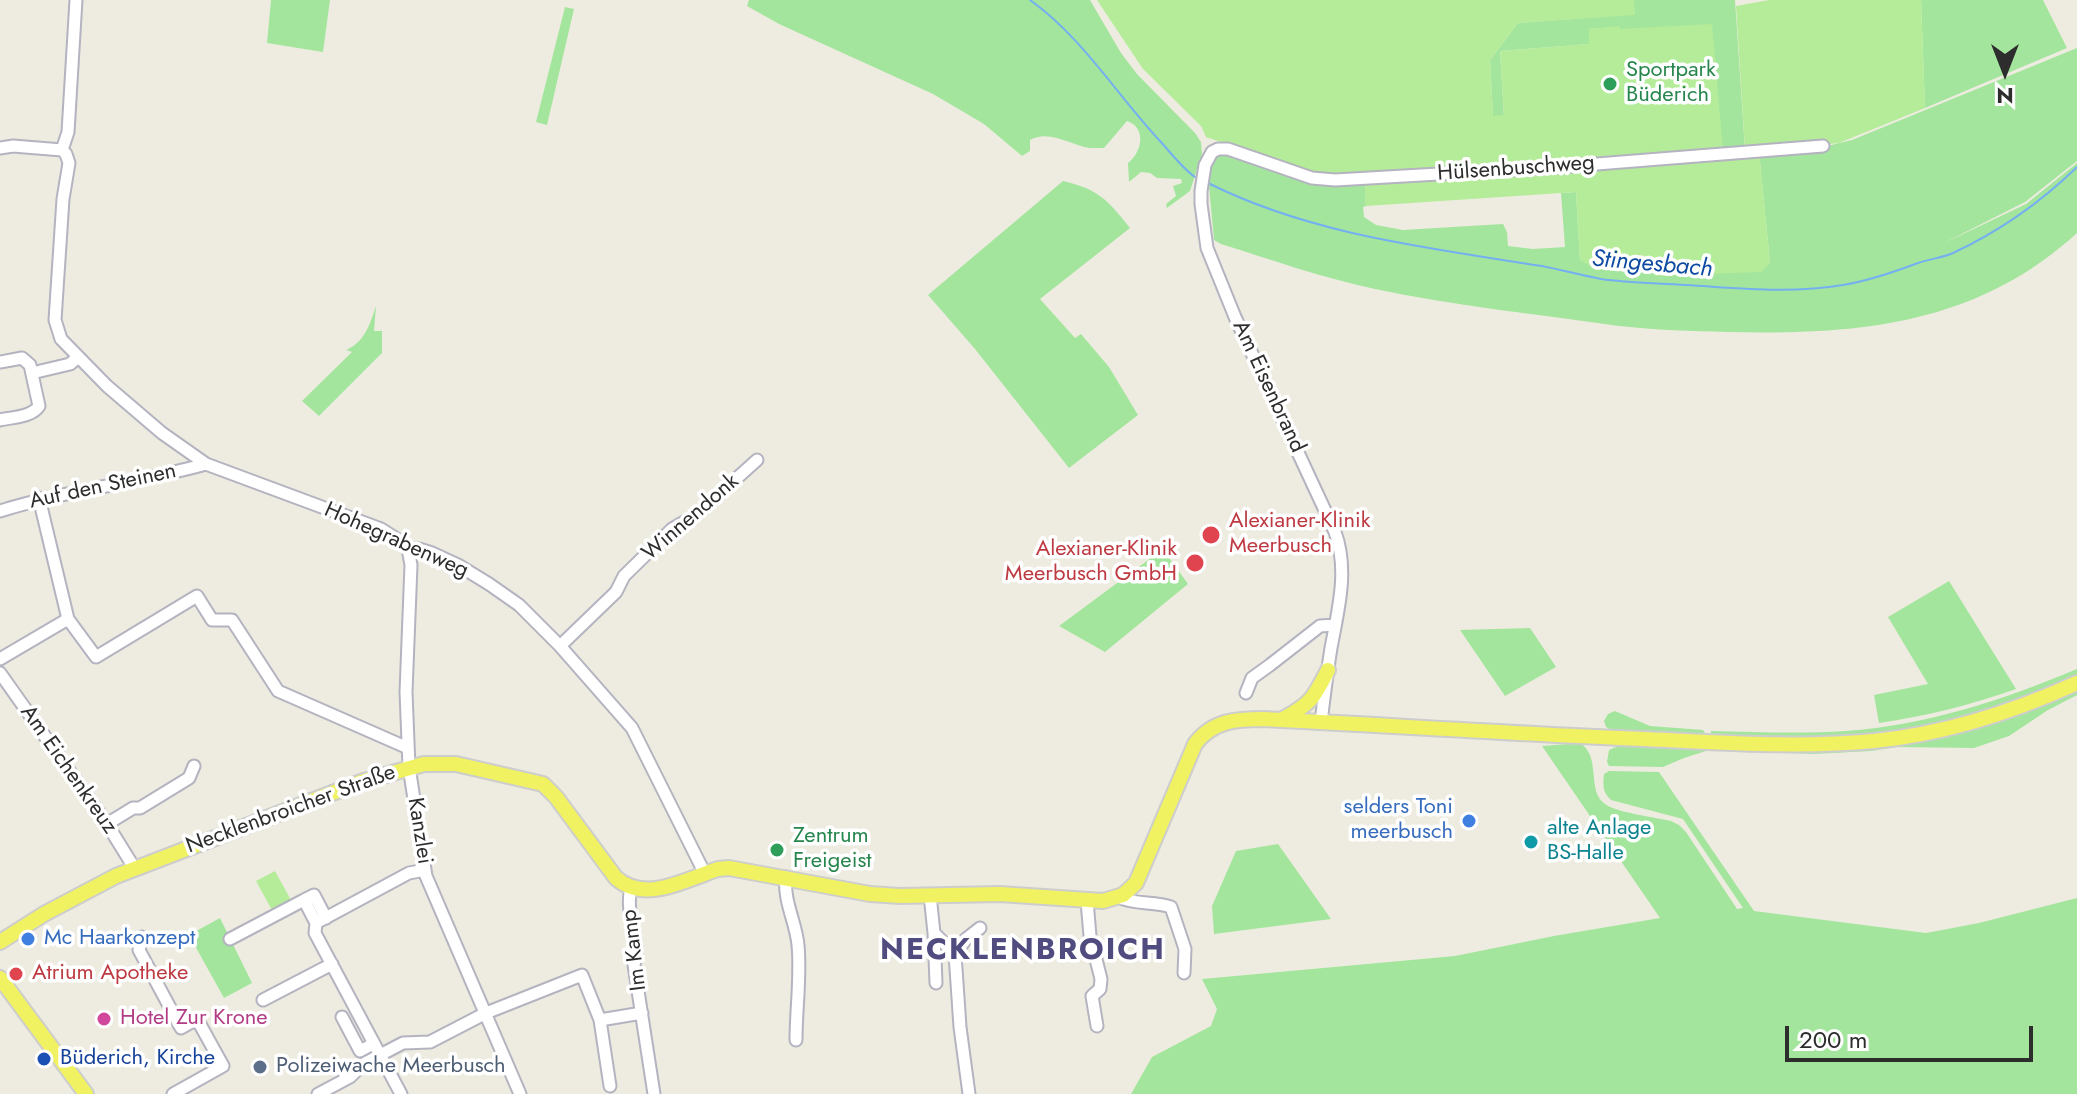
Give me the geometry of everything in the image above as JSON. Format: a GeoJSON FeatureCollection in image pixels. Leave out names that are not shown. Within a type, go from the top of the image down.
{"type":"FeatureCollection","features":[{"type":"Feature","properties":{"kind":"main road"},"geometry":{"type":"LineString","coordinates":[[1281,720],[1302,709],[1312,699],[1328,670]]}},
{"type":"Feature","properties":{"kind":"main road"},"geometry":{"type":"LineString","coordinates":[[631,888],[658,889],[729,868],[876,895],[989,893],[1107,901],[1132,887],[1138,878],[1195,744],[1211,728],[1231,721],[1281,720],[1532,735],[1777,744],[1842,743],[1877,741],[1949,728],[2009,711],[2077,683]]}},
{"type":"Feature","properties":{"kind":"main road","name":"Necklenbroicher Straße"},"geometry":{"type":"LineString","coordinates":[[0,942],[96,885],[135,869],[361,782],[409,767],[437,763],[456,764],[543,784],[616,878],[631,888]]}},
{"type":"Feature","properties":{"kind":"main road"},"geometry":{"type":"LineString","coordinates":[[0,978],[86,1094]]}},
{"type":"Feature","properties":{"kind":"street","name":"Hohegrabenweg"},"geometry":{"type":"LineString","coordinates":[[76,0],[68,132],[62,150],[69,163],[63,199],[55,320],[61,339],[107,386],[151,424],[206,464],[381,529],[408,549],[432,553],[489,584],[519,605],[560,646],[632,728],[705,874]]}},
{"type":"Feature","properties":{"kind":"street"},"geometry":{"type":"LineString","coordinates":[[0,148],[13,146],[62,150]]}},
{"type":"Feature","properties":{"kind":"street","name":"Hülsenbuschweg"},"geometry":{"type":"LineString","coordinates":[[1214,150],[1235,150],[1312,178],[1345,180],[1823,146]]}},
{"type":"Feature","properties":{"kind":"street","name":"Am Eisenbrand"},"geometry":{"type":"LineString","coordinates":[[1214,150],[1208,157],[1201,191],[1207,248],[1235,317],[1338,539],[1341,555],[1342,574],[1321,722]]}},
{"type":"Feature","properties":{"kind":"street"},"geometry":{"type":"LineString","coordinates":[[32,373],[70,364],[78,357]]}},
{"type":"Feature","properties":{"kind":"street"},"geometry":{"type":"LineString","coordinates":[[0,362],[22,358],[30,365],[39,406],[33,413],[0,420]]}},
{"type":"Feature","properties":{"kind":"street","name":"Winnendonk"},"geometry":{"type":"LineString","coordinates":[[560,646],[616,592],[624,576],[672,529],[696,515],[757,460]]}},
{"type":"Feature","properties":{"kind":"street","name":"Auf den Steinen"},"geometry":{"type":"LineString","coordinates":[[0,511],[39,498],[179,472],[206,464]]}},
{"type":"Feature","properties":{"kind":"street"},"geometry":{"type":"LineString","coordinates":[[39,498],[68,619],[96,657],[197,596],[212,620],[232,620],[278,691],[408,748]]}},
{"type":"Feature","properties":{"kind":"street","name":"Kanzlei"},"geometry":{"type":"LineString","coordinates":[[408,549],[411,565],[406,656],[409,767],[425,870],[520,1094]]}},
{"type":"Feature","properties":{"kind":"street"},"geometry":{"type":"LineString","coordinates":[[0,659],[68,619]]}},
{"type":"Feature","properties":{"kind":"street"},"geometry":{"type":"LineString","coordinates":[[1246,693],[1252,678],[1282,655],[1320,626],[1335,625]]}},
{"type":"Feature","properties":{"kind":"street","name":"Am Eichenkreuz"},"geometry":{"type":"LineString","coordinates":[[0,673],[107,824],[135,869]]}},
{"type":"Feature","properties":{"kind":"street"},"geometry":{"type":"LineString","coordinates":[[107,824],[189,778],[194,766]]}},
{"type":"Feature","properties":{"kind":"street"},"geometry":{"type":"LineString","coordinates":[[401,1094],[315,933],[321,920],[409,873],[425,870]]}},
{"type":"Feature","properties":{"kind":"street"},"geometry":{"type":"LineString","coordinates":[[786,877],[786,895],[796,927],[800,960],[796,1040]]}},
{"type":"Feature","properties":{"kind":"street","name":"Im Kamp"},"geometry":{"type":"LineString","coordinates":[[631,888],[628,907],[636,957],[634,965],[654,1094]]}},
{"type":"Feature","properties":{"kind":"street"},"geometry":{"type":"LineString","coordinates":[[230,939],[314,895],[321,920]]}},
{"type":"Feature","properties":{"kind":"street"},"geometry":{"type":"LineString","coordinates":[[930,895],[936,983]]}},
{"type":"Feature","properties":{"kind":"street"},"geometry":{"type":"LineString","coordinates":[[1118,897],[1171,907],[1185,949],[1184,973]]}},
{"type":"Feature","properties":{"kind":"street"},"geometry":{"type":"LineString","coordinates":[[1087,901],[1090,936],[1101,979],[1100,989],[1092,996],[1097,1026]]}},
{"type":"Feature","properties":{"kind":"street"},"geometry":{"type":"LineString","coordinates":[[969,1094],[955,954],[966,939],[980,928]]}},
{"type":"Feature","properties":{"kind":"street"},"geometry":{"type":"LineString","coordinates":[[934,933],[955,954]]}},
{"type":"Feature","properties":{"kind":"street"},"geometry":{"type":"LineString","coordinates":[[142,937],[139,950],[181,1028],[197,1019],[223,1066],[173,1094]]}},
{"type":"Feature","properties":{"kind":"street"},"geometry":{"type":"LineString","coordinates":[[263,1000],[332,964]]}},
{"type":"Feature","properties":{"kind":"street"},"geometry":{"type":"LineString","coordinates":[[342,1017],[360,1051],[403,1043],[430,1042],[486,1013],[582,975],[600,1020],[610,1086]]}},
{"type":"Feature","properties":{"kind":"street","name":"Im Kamp"},"geometry":{"type":"LineString","coordinates":[[600,1020],[642,1013]]}},
{"type":"Feature","properties":{"kind":"street"},"geometry":{"type":"LineString","coordinates":[[318,1094],[350,1077],[376,1050]]}},
{"type":"Feature","properties":{"kind":"green space"},"geometry":{"type":"Polygon","coordinates":[[[271,0],[330,0],[323,52],[267,43],[271,0]]]}},
{"type":"Feature","properties":{"kind":"green space"},"geometry":{"type":"Polygon","coordinates":[[[749,0],[1090,0],[1137,74],[1201,142],[1202,154],[1190,191],[1167,208],[1166,204],[1176,196],[1173,186],[1182,183],[1181,179],[1157,178],[1141,172],[1129,182],[1128,163],[1137,153],[1140,134],[1127,121],[1104,148],[1090,148],[1045,136],[1030,140],[1030,151],[1022,156],[984,124],[933,94],[779,24],[747,6],[749,0]]]}},
{"type":"Feature","properties":{"kind":"green space"},"geometry":{"type":"Polygon","coordinates":[[[1097,0],[1634,0],[1635,15],[1518,23],[1490,60],[1493,116],[1504,115],[1500,51],[1589,44],[1589,29],[1712,24],[1723,151],[1745,149],[1736,6],[1769,0],[1921,0],[1925,108],[1839,143],[1759,151],[1770,263],[1761,272],[1655,276],[1653,271],[1646,271],[1645,264],[1634,265],[1633,272],[1612,271],[1580,260],[1576,192],[1366,206],[1364,176],[1327,177],[1206,137],[1201,126],[1143,69],[1097,0]]]}},
{"type":"Feature","properties":{"kind":"green space"},"geometry":{"type":"Polygon","coordinates":[[[1616,0],[1735,0],[1745,150],[1724,151],[1620,27],[1589,29],[1590,44],[1500,51],[1504,116],[1493,116],[1490,60],[1518,23],[1624,15],[1616,0]]]}},
{"type":"Feature","properties":{"kind":"green space"},"geometry":{"type":"Polygon","coordinates":[[[1921,0],[2043,0],[2067,48],[1925,108],[1921,0]]]}},
{"type":"Feature","properties":{"kind":"green space"},"geometry":{"type":"Polygon","coordinates":[[[565,7],[574,9],[547,125],[536,122],[565,7]]]}},
{"type":"Feature","properties":{"kind":"green space"},"geometry":{"type":"Polygon","coordinates":[[[2077,48],[2077,161],[2025,202],[1942,244],[2026,204],[2077,163],[2077,233],[2038,264],[1998,288],[1957,306],[1914,318],[1824,331],[1687,331],[1619,326],[1375,289],[1336,280],[1214,240],[1209,146],[1365,183],[1364,217],[1376,225],[1403,230],[1503,224],[1508,246],[1533,249],[1565,247],[1561,193],[1576,192],[1580,260],[1633,271],[1634,265],[1645,264],[1770,263],[1759,152],[1823,147],[1852,140],[2077,48]]]}},
{"type":"Feature","properties":{"kind":"green space"},"geometry":{"type":"Polygon","coordinates":[[[1063,181],[1101,197],[1130,228],[1040,299],[1075,338],[1081,334],[1109,367],[1138,415],[1069,468],[928,295],[1063,181]]]}},
{"type":"Feature","properties":{"kind":"green space"},"geometry":{"type":"Polygon","coordinates":[[[376,306],[374,331],[382,331],[382,353],[319,416],[302,401],[352,352],[346,350],[362,337],[376,306]]]}},
{"type":"Feature","properties":{"kind":"green space"},"geometry":{"type":"Polygon","coordinates":[[[1163,549],[1188,584],[1105,652],[1059,626],[1163,549]]]}},
{"type":"Feature","properties":{"kind":"green space"},"geometry":{"type":"Polygon","coordinates":[[[1949,581],[2016,689],[1948,709],[1879,723],[1874,695],[1928,684],[1888,617],[1949,581]]]}},
{"type":"Feature","properties":{"kind":"green space"},"geometry":{"type":"Polygon","coordinates":[[[1530,628],[1556,667],[1505,696],[1460,630],[1530,628]]]}},
{"type":"Feature","properties":{"kind":"green space"},"geometry":{"type":"Polygon","coordinates":[[[2077,669],[2077,676],[2004,705],[1954,720],[1903,730],[1836,737],[1711,735],[1711,731],[1846,731],[1906,723],[1993,701],[2077,669]]]}},
{"type":"Feature","properties":{"kind":"green space"},"geometry":{"type":"Polygon","coordinates":[[[2077,689],[2077,695],[2009,736],[1974,748],[1897,747],[1814,754],[1713,750],[1712,747],[1871,747],[2077,689]]]}},
{"type":"Feature","properties":{"kind":"green space"},"geometry":{"type":"Polygon","coordinates":[[[1615,711],[1650,726],[1703,730],[1706,735],[1611,730],[1604,721],[1608,714],[1615,711]]]}},
{"type":"Feature","properties":{"kind":"green space"},"geometry":{"type":"Polygon","coordinates":[[[1580,743],[1591,757],[1599,798],[1618,810],[1679,825],[1737,909],[1743,908],[1683,819],[1611,800],[1603,785],[1604,774],[1609,771],[1659,772],[1754,911],[1926,933],[2077,898],[2077,1094],[1131,1094],[1152,1057],[1211,1026],[1217,1009],[1202,979],[1455,956],[1660,918],[1542,746],[1580,743]]]}},
{"type":"Feature","properties":{"kind":"green space"},"geometry":{"type":"Polygon","coordinates":[[[1620,745],[1710,747],[1663,767],[1609,766],[1609,750],[1620,745]]]}},
{"type":"Feature","properties":{"kind":"green space"},"geometry":{"type":"Polygon","coordinates":[[[1278,844],[1331,919],[1214,934],[1212,906],[1236,851],[1278,844]]]}},
{"type":"Feature","properties":{"kind":"green space"},"geometry":{"type":"Polygon","coordinates":[[[275,871],[292,902],[273,912],[256,881],[275,871]]]}},
{"type":"Feature","properties":{"kind":"green space"},"geometry":{"type":"Polygon","coordinates":[[[220,918],[252,983],[224,998],[189,935],[220,918]]]}},
{"type":"Feature","properties":{"kind":"waterway","name":"Stingesbach"},"geometry":{"type":"LineString","coordinates":[[1030,0],[1083,49],[1144,123],[1195,177]]}},
{"type":"Feature","properties":{"kind":"waterway","name":"Stingesbach"},"geometry":{"type":"LineString","coordinates":[[1208,183],[1288,215],[1414,246],[1542,266],[1601,279],[1784,290],[1852,283],[1953,253],[2019,215],[2077,167]]}},
{"type":"Feature","properties":{"kind":"place","name":"Sportpark Büderich"},"geometry":{"type":"Point","coordinates":[1610,84]}},
{"type":"Feature","properties":{"kind":"place","name":"Alexianer-Klinik Meerbusch"},"geometry":{"type":"Point","coordinates":[1211,535]}},
{"type":"Feature","properties":{"kind":"place","name":"Alexianer-Klinik Meerbusch GmbH"},"geometry":{"type":"Point","coordinates":[1195,563]}},
{"type":"Feature","properties":{"kind":"place","name":"selders Toni meerbusch"},"geometry":{"type":"Point","coordinates":[1469,821]}},
{"type":"Feature","properties":{"kind":"place","name":"alte Anlage BS-Halle"},"geometry":{"type":"Point","coordinates":[1531,842]}},
{"type":"Feature","properties":{"kind":"place","name":"Zentrum Freigeist"},"geometry":{"type":"Point","coordinates":[777,850]}},
{"type":"Feature","properties":{"kind":"place","name":"Mc Haarkonzept"},"geometry":{"type":"Point","coordinates":[28,939]}},
{"type":"Feature","properties":{"kind":"place","name":"Atrium Apotheke"},"geometry":{"type":"Point","coordinates":[16,974]}},
{"type":"Feature","properties":{"kind":"place","name":"Hotel Zur Krone"},"geometry":{"type":"Point","coordinates":[104,1019]}},
{"type":"Feature","properties":{"kind":"place","name":"Büderich, Kirche"},"geometry":{"type":"Point","coordinates":[44,1059]}},
{"type":"Feature","properties":{"kind":"place","name":"Polizeiwache Meerbusch"},"geometry":{"type":"Point","coordinates":[260,1067]}},
{"type":"Feature","properties":{"kind":"district","name":"NECKLENBROICH"},"geometry":{"type":"Point","coordinates":[1023,952]}}]}
